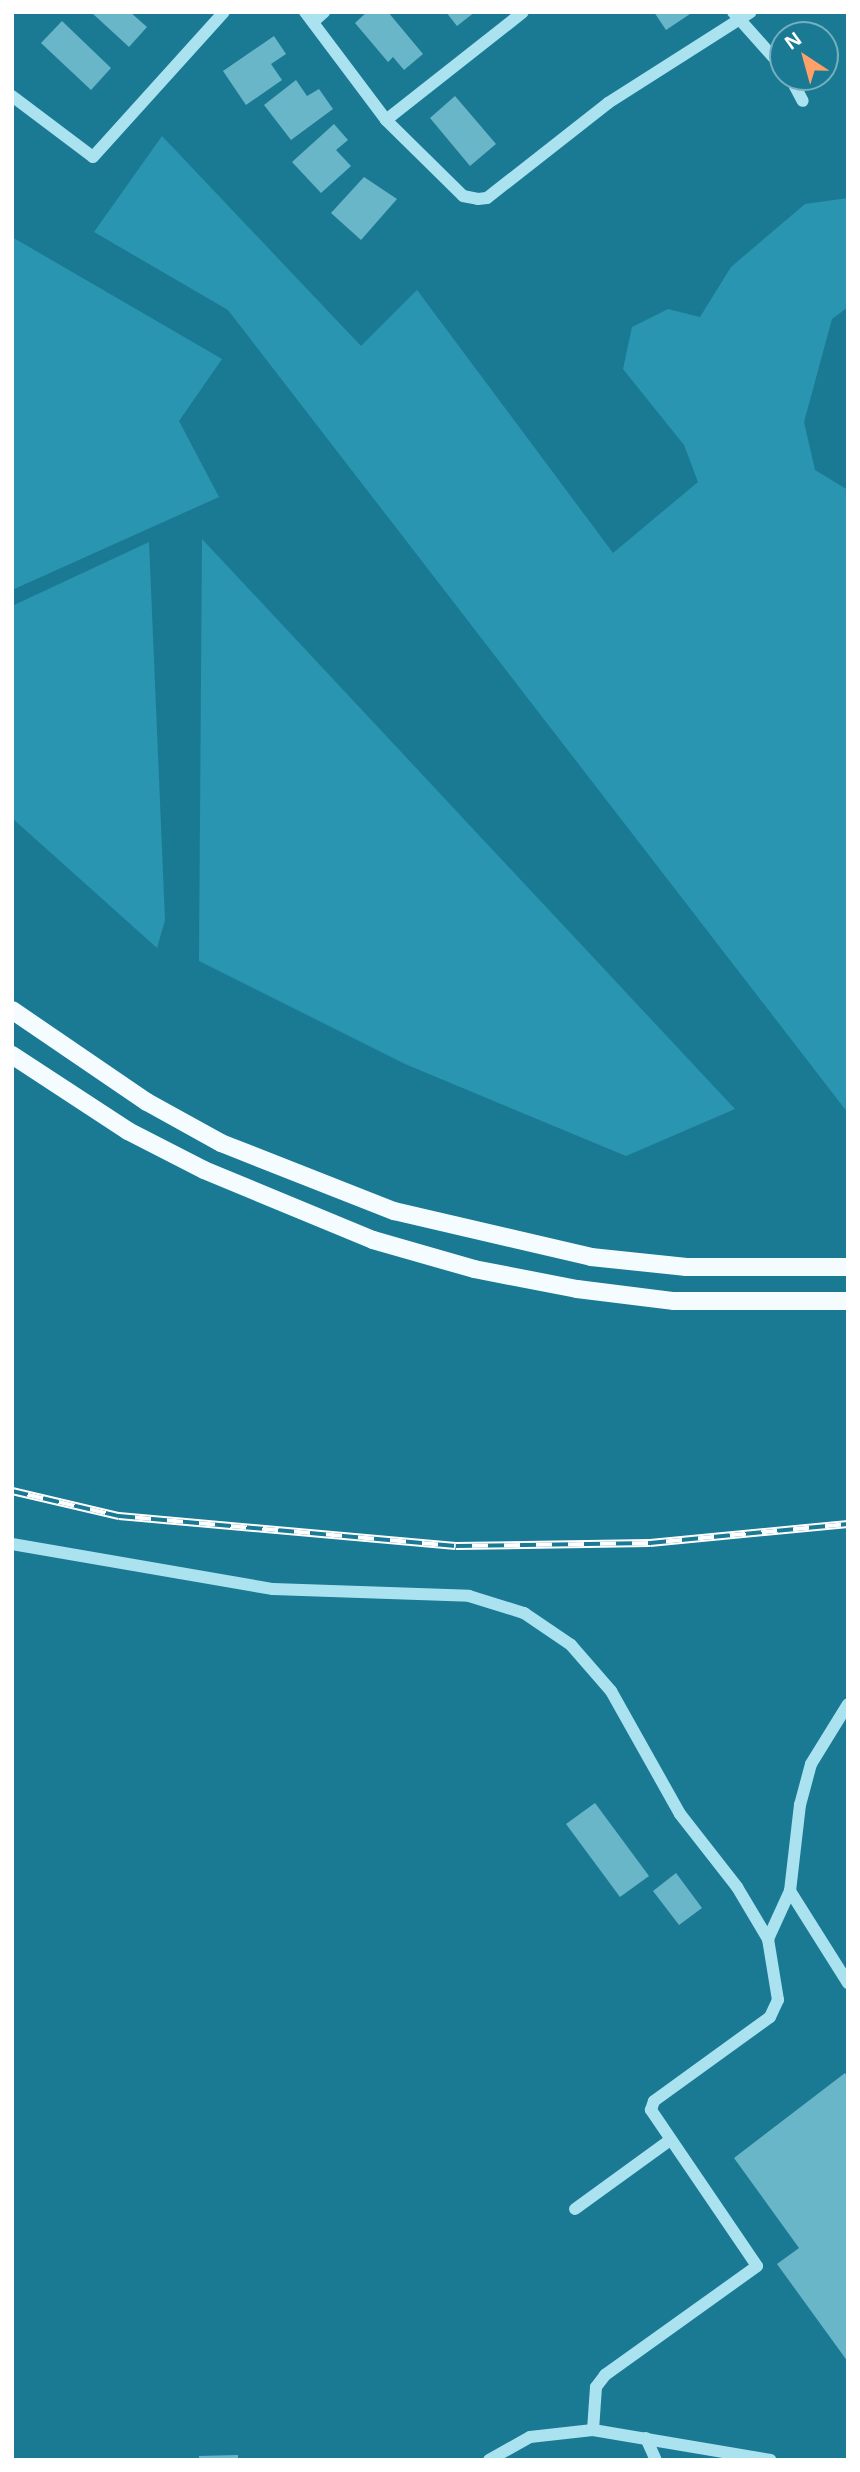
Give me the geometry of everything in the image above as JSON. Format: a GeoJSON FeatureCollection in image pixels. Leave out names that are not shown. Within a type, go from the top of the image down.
{"type":"FeatureCollection","features":[{"type":"Feature","properties":{"kind":"main road"},"geometry":{"type":"LineString","coordinates":[[12,1010],[147,1102],[221,1143],[394,1211],[591,1257],[699,1268],[848,1268]]}},
{"type":"Feature","properties":{"kind":"main road"},"geometry":{"type":"LineString","coordinates":[[12,1055],[128,1131],[204,1170],[373,1240],[474,1269],[577,1289],[674,1301],[848,1301]]}},
{"type":"Feature","properties":{"kind":"street"},"geometry":{"type":"LineString","coordinates":[[12,96],[93,157],[224,12]]}},
{"type":"Feature","properties":{"kind":"street"},"geometry":{"type":"LineString","coordinates":[[324,12],[309,17],[386,120],[463,196],[487,198],[608,103],[742,15],[769,50]]}},
{"type":"Feature","properties":{"kind":"street"},"geometry":{"type":"LineString","coordinates":[[386,120],[523,12]]}},
{"type":"Feature","properties":{"kind":"street"},"geometry":{"type":"LineString","coordinates":[[798,91],[803,101]]}},
{"type":"Feature","properties":{"kind":"street"},"geometry":{"type":"LineString","coordinates":[[12,1544],[273,1590],[469,1596],[524,1613],[571,1645],[611,1691],[680,1814],[737,1887],[768,1939],[778,2000],[769,2017],[654,2101],[653,2120],[757,2266],[605,2375],[596,2387],[593,2430]]}},
{"type":"Feature","properties":{"kind":"street"},"geometry":{"type":"LineString","coordinates":[[768,1939],[790,1891],[811,1765],[848,1704]]}},
{"type":"Feature","properties":{"kind":"street"},"geometry":{"type":"LineString","coordinates":[[790,1891],[848,1983]]}},
{"type":"Feature","properties":{"kind":"street"},"geometry":{"type":"LineString","coordinates":[[575,2209],[669,2141]]}},
{"type":"Feature","properties":{"kind":"street"},"geometry":{"type":"LineString","coordinates":[[489,2460],[530,2437],[593,2430],[771,2460]]}},
{"type":"Feature","properties":{"kind":"street"},"geometry":{"type":"LineString","coordinates":[[646,2438],[656,2460]]}},
{"type":"Feature","properties":{"kind":"shaded area"},"geometry":{"type":"Polygon","coordinates":[[[162,136],[361,346],[417,290],[613,553],[698,482],[684,445],[623,369],[632,327],[668,309],[700,317],[731,267],[805,204],[848,198],[848,307],[832,319],[804,422],[815,470],[848,490],[848,1113],[228,310],[94,232],[162,136]]]}},
{"type":"Feature","properties":{"kind":"shaded area"},"geometry":{"type":"Polygon","coordinates":[[[12,237],[222,359],[179,421],[219,497],[12,590],[12,237]]]}},
{"type":"Feature","properties":{"kind":"shaded area"},"geometry":{"type":"Polygon","coordinates":[[[202,539],[735,1109],[626,1156],[405,1064],[199,961],[202,539]]]}},
{"type":"Feature","properties":{"kind":"shaded area"},"geometry":{"type":"Polygon","coordinates":[[[149,542],[165,920],[157,948],[12,818],[12,606],[149,542]]]}},
{"type":"Feature","properties":{"kind":"building"},"geometry":{"type":"Polygon","coordinates":[[[91,12],[130,12],[147,27],[129,47],[91,12]]]}},
{"type":"Feature","properties":{"kind":"building"},"geometry":{"type":"Polygon","coordinates":[[[367,12],[388,12],[423,54],[404,70],[393,57],[388,62],[355,23],[367,12]]]}},
{"type":"Feature","properties":{"kind":"building"},"geometry":{"type":"Polygon","coordinates":[[[446,12],[475,12],[457,26],[446,12]]]}},
{"type":"Feature","properties":{"kind":"building"},"geometry":{"type":"Polygon","coordinates":[[[654,12],[693,12],[666,30],[654,12]]]}},
{"type":"Feature","properties":{"kind":"building"},"geometry":{"type":"Polygon","coordinates":[[[62,21],[111,68],[91,90],[41,43],[62,21]]]}},
{"type":"Feature","properties":{"kind":"building"},"geometry":{"type":"Polygon","coordinates":[[[274,36],[286,54],[271,64],[282,80],[246,105],[223,71],[274,36]]]}},
{"type":"Feature","properties":{"kind":"building"},"geometry":{"type":"Polygon","coordinates":[[[296,80],[307,96],[319,89],[333,109],[291,140],[264,105],[296,80]]]}},
{"type":"Feature","properties":{"kind":"building"},"geometry":{"type":"Polygon","coordinates":[[[455,96],[496,144],[470,166],[430,118],[455,96]]]}},
{"type":"Feature","properties":{"kind":"building"},"geometry":{"type":"Polygon","coordinates":[[[334,124],[348,140],[336,150],[351,166],[321,193],[292,162],[334,124]]]}},
{"type":"Feature","properties":{"kind":"building"},"geometry":{"type":"Polygon","coordinates":[[[364,177],[397,199],[361,240],[331,213],[364,177]]]}},
{"type":"Feature","properties":{"kind":"building"},"geometry":{"type":"Polygon","coordinates":[[[595,1803],[649,1876],[620,1897],[566,1824],[595,1803]]]}},
{"type":"Feature","properties":{"kind":"building"},"geometry":{"type":"Polygon","coordinates":[[[676,1873],[702,1908],[679,1925],[653,1891],[676,1873]]]}},
{"type":"Feature","properties":{"kind":"building"},"geometry":{"type":"Polygon","coordinates":[[[845,2073],[848,2077],[848,2362],[777,2264],[799,2248],[734,2158],[845,2073]]]}},
{"type":"Feature","properties":{"kind":"building"},"geometry":{"type":"Polygon","coordinates":[[[238,2455],[238,2460],[199,2460],[199,2456],[238,2455]]]}},
{"type":"Feature","properties":{"kind":"railway"},"geometry":{"type":"LineString","coordinates":[[12,1491],[119,1516],[456,1546],[650,1543],[848,1524]]}}]}
